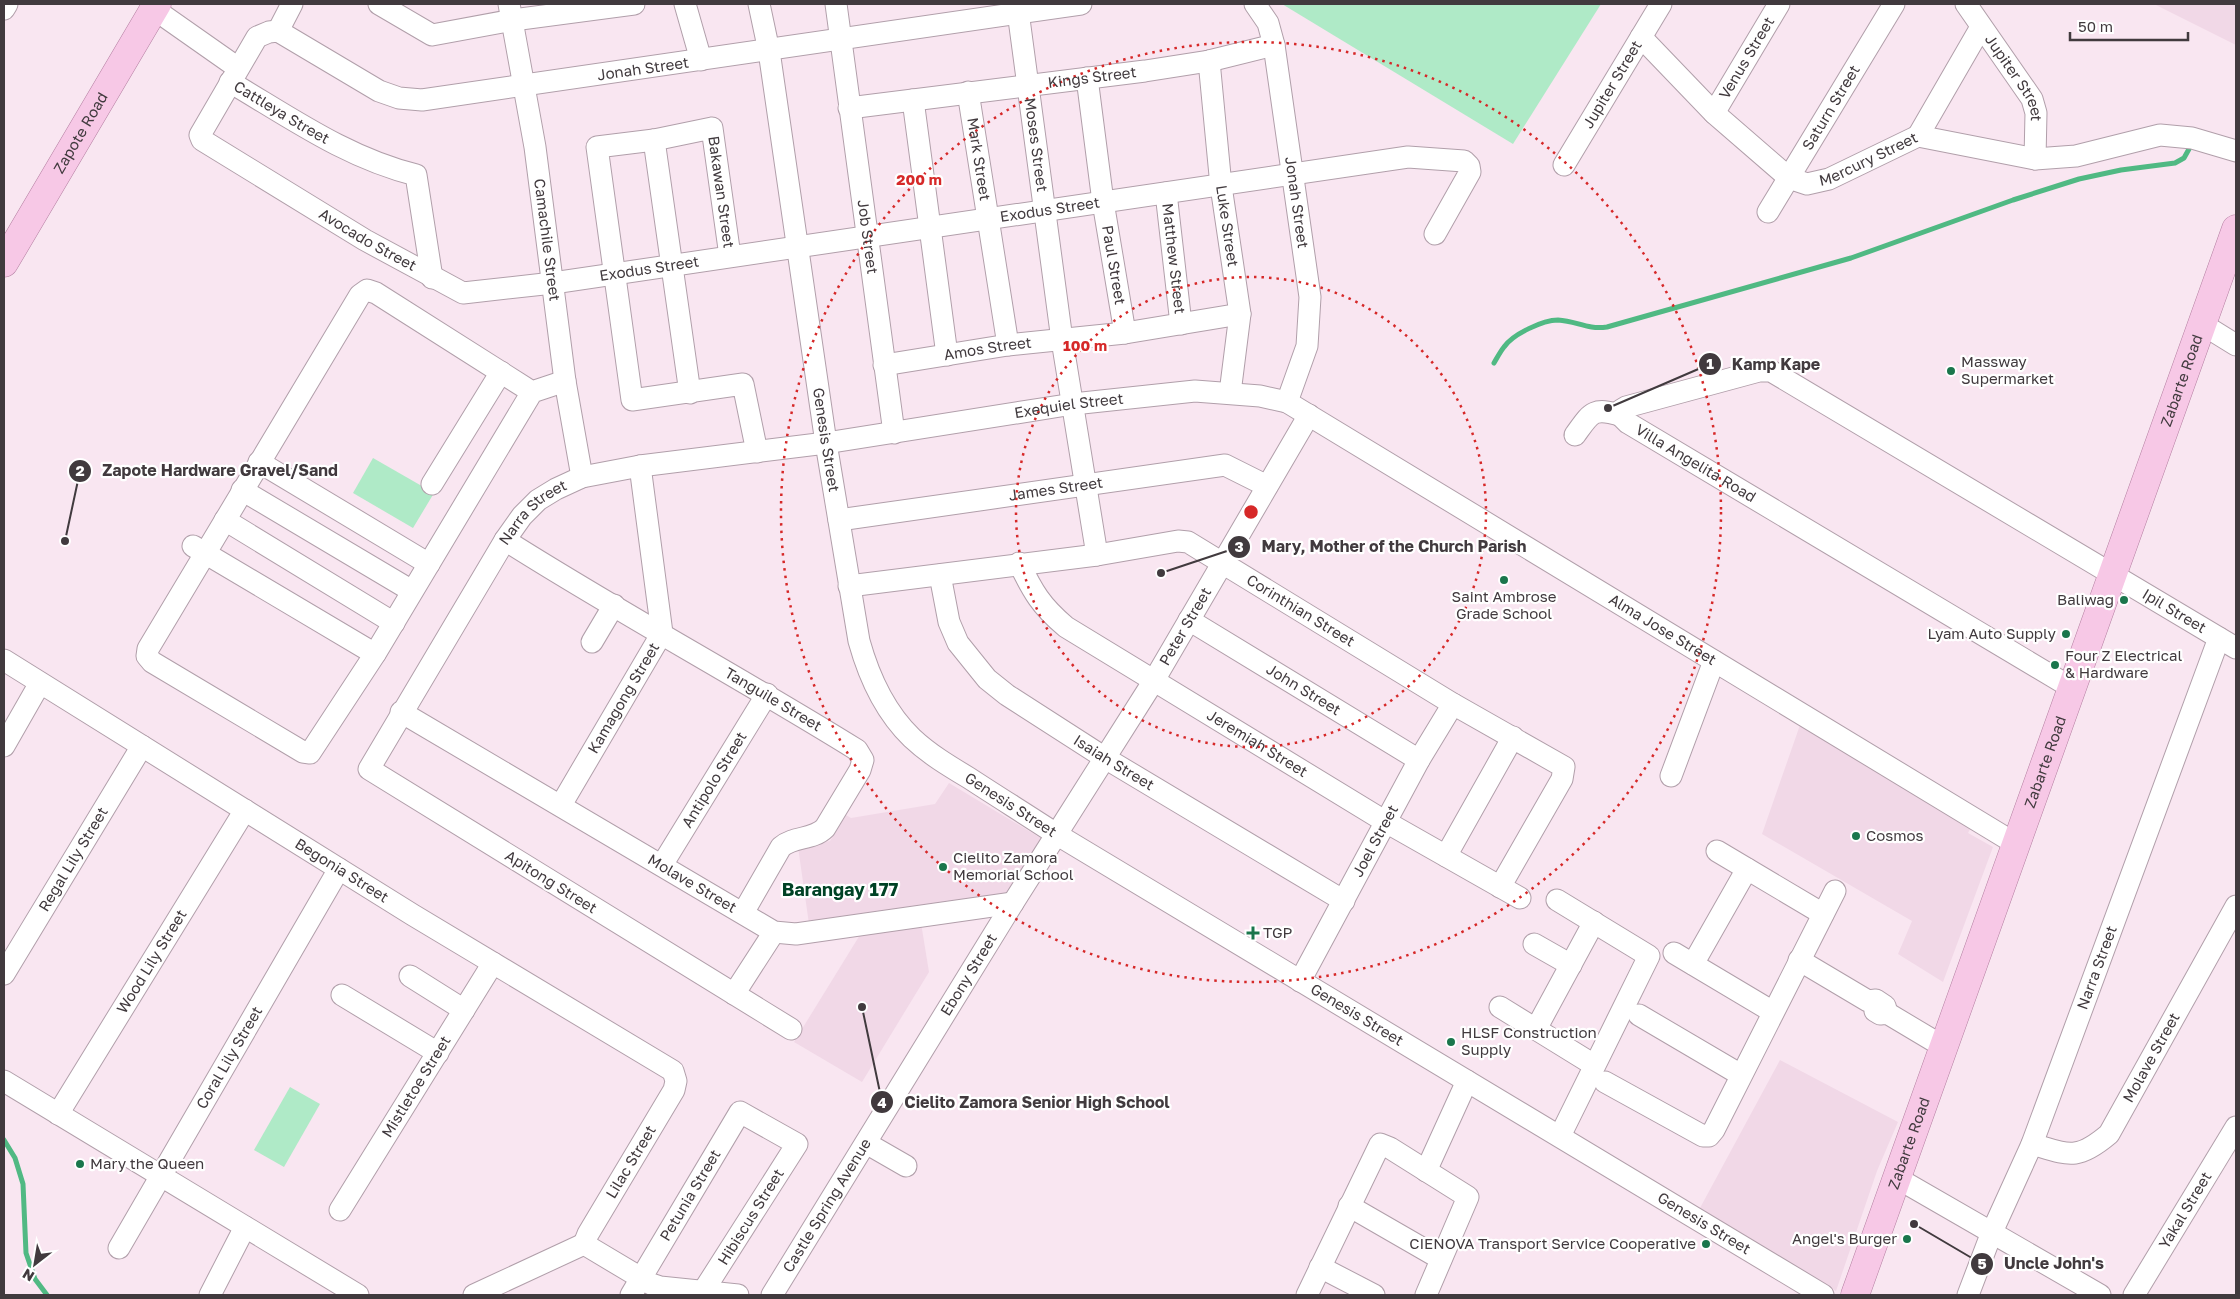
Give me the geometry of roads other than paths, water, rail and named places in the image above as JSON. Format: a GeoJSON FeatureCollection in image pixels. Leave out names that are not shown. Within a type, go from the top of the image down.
{"type":"FeatureCollection","features":[{"type":"Feature","properties":{"kind":"main road","name":"Zapote Road"},"geometry":{"type":"LineString","coordinates":[[4,263],[156,7]]}},
{"type":"Feature","properties":{"kind":"main road","name":"Zabarte Road"},"geometry":{"type":"LineString","coordinates":[[1855,1295],[2236,229]]}},
{"type":"Feature","properties":{"kind":"street"},"geometry":{"type":"LineString","coordinates":[[4,9],[7,4]]}},
{"type":"Feature","properties":{"kind":"street"},"geometry":{"type":"LineString","coordinates":[[234,75],[257,37],[269,32],[278,31],[292,4]]}},
{"type":"Feature","properties":{"kind":"street"},"geometry":{"type":"LineString","coordinates":[[379,4],[432,35],[511,12],[634,4]]}},
{"type":"Feature","properties":{"kind":"street"},"geometry":{"type":"LineString","coordinates":[[685,4],[701,60]]}},
{"type":"Feature","properties":{"kind":"street","name":"Genesis Street"},"geometry":{"type":"LineString","coordinates":[[758,4],[769,51],[826,443],[849,586],[865,662],[879,693],[896,719],[912,738],[931,754],[1056,834],[1823,1295]]}},
{"type":"Feature","properties":{"kind":"street","name":"Job Street"},"geometry":{"type":"LineString","coordinates":[[836,4],[894,433]]}},
{"type":"Feature","properties":{"kind":"street","name":"Jonah Street"},"geometry":{"type":"LineString","coordinates":[[278,31],[366,84],[399,98],[422,100],[842,40],[1017,8],[1081,4]]}},
{"type":"Feature","properties":{"kind":"street","name":"Jonah Street"},"geometry":{"type":"LineString","coordinates":[[1255,4],[1268,23],[1274,45],[1310,297],[1310,322],[1307,346],[1287,402]]}},
{"type":"Feature","properties":{"kind":"street","name":"Jupiter Street"},"geometry":{"type":"LineString","coordinates":[[1564,165],[1661,4]]}},
{"type":"Feature","properties":{"kind":"street","name":"Venus Street"},"geometry":{"type":"LineString","coordinates":[[1714,113],[1779,4]]}},
{"type":"Feature","properties":{"kind":"street","name":"Saturn Street"},"geometry":{"type":"LineString","coordinates":[[1768,212],[1894,4]]}},
{"type":"Feature","properties":{"kind":"street","name":"Jupiter Street"},"geometry":{"type":"LineString","coordinates":[[1966,4],[2032,99],[2037,127],[2035,159]]}},
{"type":"Feature","properties":{"kind":"street","name":"Cattleya Street"},"geometry":{"type":"LineString","coordinates":[[156,7],[234,75],[353,154],[388,168],[416,175],[432,278]]}},
{"type":"Feature","properties":{"kind":"street","name":"Moses Street"},"geometry":{"type":"LineString","coordinates":[[1017,8],[1062,340],[1097,555]]}},
{"type":"Feature","properties":{"kind":"street","name":"Camachile Street"},"geometry":{"type":"LineString","coordinates":[[511,12],[525,86],[565,381],[582,477]]}},
{"type":"Feature","properties":{"kind":"street"},"geometry":{"type":"LineString","coordinates":[[1918,136],[1982,27]]}},
{"type":"Feature","properties":{"kind":"street","name":"Mercury Street"},"geometry":{"type":"LineString","coordinates":[[1640,37],[1714,113],[1789,178],[1807,184],[1829,179],[1918,136],[2035,159],[2076,156],[2160,135],[2192,138],[2236,151]]}},
{"type":"Feature","properties":{"kind":"street","name":"Kings Street"},"geometry":{"type":"LineString","coordinates":[[849,108],[1209,61],[1274,45]]}},
{"type":"Feature","properties":{"kind":"street","name":"Luke Street"},"geometry":{"type":"LineString","coordinates":[[1209,61],[1221,186],[1240,314],[1230,392]]}},
{"type":"Feature","properties":{"kind":"street","name":"Avocado Street"},"geometry":{"type":"LineString","coordinates":[[234,75],[200,135],[202,140],[365,240],[432,278],[463,293],[553,283]]}},
{"type":"Feature","properties":{"kind":"street","name":"Paul Street"},"geometry":{"type":"LineString","coordinates":[[1087,78],[1103,202],[1125,333]]}},
{"type":"Feature","properties":{"kind":"street","name":"Mark Street"},"geometry":{"type":"LineString","coordinates":[[968,92],[1008,345]]}},
{"type":"Feature","properties":{"kind":"street"},"geometry":{"type":"LineString","coordinates":[[913,100],[947,355]]}},
{"type":"Feature","properties":{"kind":"street","name":"Bakawan Street"},"geometry":{"type":"LineString","coordinates":[[654,140],[712,128],[730,256]]}},
{"type":"Feature","properties":{"kind":"street"},"geometry":{"type":"LineString","coordinates":[[690,393],[654,140],[597,147],[632,400],[690,393],[743,384],[757,452]]}},
{"type":"Feature","properties":{"kind":"street","name":"Exodus Street"},"geometry":{"type":"LineString","coordinates":[[553,283],[798,245],[931,228],[1292,176],[1408,157],[1464,161],[1469,166],[1470,172],[1435,234]]}},
{"type":"Feature","properties":{"kind":"street","name":"Matthew Street"},"geometry":{"type":"LineString","coordinates":[[1166,194],[1181,324]]}},
{"type":"Feature","properties":{"kind":"street"},"geometry":{"type":"LineString","coordinates":[[532,392],[376,293],[367,290],[360,295],[225,520],[199,549],[148,649],[147,656],[152,662],[286,742],[303,752],[310,753],[375,654],[532,392],[565,381]]}},
{"type":"Feature","properties":{"kind":"street","name":"Amos Street"},"geometry":{"type":"LineString","coordinates":[[884,365],[1008,345],[1125,333],[1240,314]]}},
{"type":"Feature","properties":{"kind":"street"},"geometry":{"type":"LineString","coordinates":[[2202,324],[2236,345]]}},
{"type":"Feature","properties":{"kind":"street","name":"Villa Angelita Road"},"geometry":{"type":"LineString","coordinates":[[2072,688],[1628,423],[1620,415],[1626,407],[1759,371],[1771,371],[2113,574]]}},
{"type":"Feature","properties":{"kind":"street"},"geometry":{"type":"LineString","coordinates":[[432,484],[501,372]]}},
{"type":"Feature","properties":{"kind":"street","name":"Exequiel Street"},"geometry":{"type":"LineString","coordinates":[[826,443],[1073,404],[1195,391],[1230,392],[1260,396],[1287,402],[1309,414]]}},
{"type":"Feature","properties":{"kind":"street"},"geometry":{"type":"LineString","coordinates":[[1574,435],[1590,414],[1597,411],[1620,415]]}},
{"type":"Feature","properties":{"kind":"street","name":"Peter Street"},"geometry":{"type":"LineString","coordinates":[[1056,834],[1152,682],[1309,414]]}},
{"type":"Feature","properties":{"kind":"street","name":"Alma Jose Street"},"geometry":{"type":"LineString","coordinates":[[1309,414],[2016,844]]}},
{"type":"Feature","properties":{"kind":"street","name":"Narra Street"},"geometry":{"type":"LineString","coordinates":[[369,769],[401,712],[505,540],[522,516],[538,500],[582,477],[640,466],[826,443]]}},
{"type":"Feature","properties":{"kind":"street"},"geometry":{"type":"LineString","coordinates":[[259,462],[428,564]]}},
{"type":"Feature","properties":{"kind":"street","name":"James Street"},"geometry":{"type":"LineString","coordinates":[[839,520],[1225,465],[1267,486]]}},
{"type":"Feature","properties":{"kind":"street","name":"Kamagong Street"},"geometry":{"type":"LineString","coordinates":[[561,805],[662,633],[640,466]]}},
{"type":"Feature","properties":{"kind":"street"},"geometry":{"type":"LineString","coordinates":[[242,490],[412,592]]}},
{"type":"Feature","properties":{"kind":"street"},"geometry":{"type":"LineString","coordinates":[[225,520],[394,623]]}},
{"type":"Feature","properties":{"kind":"street","name":"Tanguile Street"},"geometry":{"type":"LineString","coordinates":[[505,540],[767,694],[857,750],[864,760],[826,828],[817,835],[786,843],[782,847],[743,913]]}},
{"type":"Feature","properties":{"kind":"street","name":"Corinthian Street"},"geometry":{"type":"LineString","coordinates":[[849,586],[1019,563],[1097,555],[1178,541],[1188,542],[1224,562],[1453,704],[1564,767],[1565,773],[1500,886]]}},
{"type":"Feature","properties":{"kind":"street"},"geometry":{"type":"LineString","coordinates":[[199,549],[375,654]]}},
{"type":"Feature","properties":{"kind":"street","name":"Jeremiah Street"},"geometry":{"type":"LineString","coordinates":[[1019,563],[1035,596],[1066,627],[1152,682],[1386,822],[1520,898]]}},
{"type":"Feature","properties":{"kind":"street","name":"Ipil Street"},"geometry":{"type":"LineString","coordinates":[[2113,574],[2228,643]]}},
{"type":"Feature","properties":{"kind":"street","name":"Isaiah Street"},"geometry":{"type":"LineString","coordinates":[[940,575],[950,622],[958,643],[987,679],[1006,695],[1105,758],[1344,901]]}},
{"type":"Feature","properties":{"kind":"street"},"geometry":{"type":"LineString","coordinates":[[592,642],[614,604]]}},
{"type":"Feature","properties":{"kind":"street","name":"John Street"},"geometry":{"type":"LineString","coordinates":[[1189,620],[1419,760]]}},
{"type":"Feature","properties":{"kind":"street","name":"Narra Street"},"geometry":{"type":"LineString","coordinates":[[1968,1295],[1992,1232],[2032,1144],[2228,643]]}},
{"type":"Feature","properties":{"kind":"street","name":"Begonia Street"},"geometry":{"type":"LineString","coordinates":[[4,660],[493,964],[646,1054],[673,1071],[676,1080]]}},
{"type":"Feature","properties":{"kind":"street"},"geometry":{"type":"LineString","coordinates":[[1671,776],[1714,661]]}},
{"type":"Feature","properties":{"kind":"street"},"geometry":{"type":"LineString","coordinates":[[4,746],[40,683]]}},
{"type":"Feature","properties":{"kind":"street","name":"Antipolo Street"},"geometry":{"type":"LineString","coordinates":[[662,865],[767,694]]}},
{"type":"Feature","properties":{"kind":"street","name":"Joel Street"},"geometry":{"type":"LineString","coordinates":[[1300,980],[1419,760],[1453,704]]}},
{"type":"Feature","properties":{"kind":"street","name":"Molave Street"},"geometry":{"type":"LineString","coordinates":[[401,712],[774,932],[796,934],[1013,902]]}},
{"type":"Feature","properties":{"kind":"street"},"geometry":{"type":"LineString","coordinates":[[1446,856],[1513,737]]}},
{"type":"Feature","properties":{"kind":"street","name":"Regal Lily Street"},"geometry":{"type":"LineString","coordinates":[[4,974],[142,746]]}},
{"type":"Feature","properties":{"kind":"street","name":"Apitong Street"},"geometry":{"type":"LineString","coordinates":[[369,769],[791,1029]]}},
{"type":"Feature","properties":{"kind":"street","name":"Wood Lily Street"},"geometry":{"type":"LineString","coordinates":[[58,1114],[245,810]]}},
{"type":"Feature","properties":{"kind":"street","name":"Ebony Street"},"geometry":{"type":"LineString","coordinates":[[883,1115],[1056,834]]}},
{"type":"Feature","properties":{"kind":"street"},"geometry":{"type":"LineString","coordinates":[[1717,851],[1823,914]]}},
{"type":"Feature","properties":{"kind":"street","name":"Coral Lily Street"},"geometry":{"type":"LineString","coordinates":[[119,1248],[339,869]]}},
{"type":"Feature","properties":{"kind":"street"},"geometry":{"type":"LineString","coordinates":[[1693,964],[1747,869]]}},
{"type":"Feature","properties":{"kind":"street"},"geometry":{"type":"LineString","coordinates":[[1500,1007],[1536,1029],[1599,1073],[1703,1136],[1709,1136],[1714,1130],[1835,891]]}},
{"type":"Feature","properties":{"kind":"street"},"geometry":{"type":"LineString","coordinates":[[1557,900],[1649,956],[1599,1073],[1570,1111],[1568,1122],[1557,1134]]}},
{"type":"Feature","properties":{"kind":"street","name":"Molave Street"},"geometry":{"type":"LineString","coordinates":[[2032,1144],[2070,1155],[2091,1149],[2110,1134],[2236,906]]}},
{"type":"Feature","properties":{"kind":"street"},"geometry":{"type":"LineString","coordinates":[[1536,1029],[1594,922]]}},
{"type":"Feature","properties":{"kind":"street"},"geometry":{"type":"LineString","coordinates":[[734,994],[774,932]]}},
{"type":"Feature","properties":{"kind":"street"},"geometry":{"type":"LineString","coordinates":[[1534,944],[1571,965]]}},
{"type":"Feature","properties":{"kind":"street"},"geometry":{"type":"LineString","coordinates":[[1674,953],[1773,1012]]}},
{"type":"Feature","properties":{"kind":"street"},"geometry":{"type":"LineString","coordinates":[[1799,960],[1868,1001],[1871,1008],[1880,1014],[1887,1013],[1944,1047]]}},
{"type":"Feature","properties":{"kind":"street","name":"Mistletoe Street"},"geometry":{"type":"LineString","coordinates":[[340,1210],[493,964]]}},
{"type":"Feature","properties":{"kind":"street"},"geometry":{"type":"LineString","coordinates":[[410,976],[464,1010]]}},
{"type":"Feature","properties":{"kind":"street"},"geometry":{"type":"LineString","coordinates":[[342,995],[438,1053]]}},
{"type":"Feature","properties":{"kind":"street"},"geometry":{"type":"LineString","coordinates":[[1639,1015],[1741,1075]]}},
{"type":"Feature","properties":{"kind":"street","name":"Lilac Street"},"geometry":{"type":"LineString","coordinates":[[584,1244],[588,1234],[674,1090],[676,1080]]}},
{"type":"Feature","properties":{"kind":"street"},"geometry":{"type":"LineString","coordinates":[[1426,1171],[1467,1080]]}},
{"type":"Feature","properties":{"kind":"street"},"geometry":{"type":"LineString","coordinates":[[4,1081],[358,1295]]}},
{"type":"Feature","properties":{"kind":"street","name":"Petunia Street"},"geometry":{"type":"LineString","coordinates":[[636,1287],[740,1112],[798,1144]]}},
{"type":"Feature","properties":{"kind":"street","name":"Castle Spring Avenue"},"geometry":{"type":"LineString","coordinates":[[772,1295],[883,1115]]}},
{"type":"Feature","properties":{"kind":"street","name":"Yakal Street"},"geometry":{"type":"LineString","coordinates":[[2134,1295],[2236,1126]]}},
{"type":"Feature","properties":{"kind":"street"},"geometry":{"type":"LineString","coordinates":[[866,1143],[906,1166]]}},
{"type":"Feature","properties":{"kind":"street","name":"Hibiscus Street"},"geometry":{"type":"LineString","coordinates":[[704,1290],[798,1144]]}},
{"type":"Feature","properties":{"kind":"street"},"geometry":{"type":"LineString","coordinates":[[1307,1295],[1380,1144],[1468,1197],[1426,1295]]}},
{"type":"Feature","properties":{"kind":"street"},"geometry":{"type":"LineString","coordinates":[[1897,1178],[2100,1295]]}},
{"type":"Feature","properties":{"kind":"street"},"geometry":{"type":"LineString","coordinates":[[1349,1206],[1441,1259]]}},
{"type":"Feature","properties":{"kind":"street"},"geometry":{"type":"LineString","coordinates":[[218,1292],[245,1227]]}},
{"type":"Feature","properties":{"kind":"street"},"geometry":{"type":"LineString","coordinates":[[474,1295],[584,1244],[636,1287],[704,1290],[738,1295]]}},
{"type":"Feature","properties":{"kind":"street"},"geometry":{"type":"LineString","coordinates":[[1320,1267],[1374,1295]]}},
{"type":"Feature","properties":{"kind":"waterway"},"geometry":{"type":"LineString","coordinates":[[1494,363],[1504,347],[1514,337],[1545,322],[1558,320],[1600,328],[1607,327],[1851,258],[2013,200],[2079,179],[2121,170],[2175,163],[2184,158],[2189,149]]}},
{"type":"Feature","properties":{"kind":"waterway"},"geometry":{"type":"LineString","coordinates":[[4,1140],[15,1158],[23,1184],[26,1253],[35,1279],[47,1295]]}},
{"type":"Feature","properties":{"kind":"place","name":"Massway Supermarket"},"geometry":{"type":"Point","coordinates":[1951,371]}},
{"type":"Feature","properties":{"kind":"place","name":"Kamp Kape"},"geometry":{"type":"Point","coordinates":[1608,408]}},
{"type":"Feature","properties":{"kind":"place","name":"Zapote Hardware Gravel/Sand"},"geometry":{"type":"Point","coordinates":[65,541]}},
{"type":"Feature","properties":{"kind":"place","name":"Mary, Mother of the Church Parish"},"geometry":{"type":"Point","coordinates":[1161,573]}},
{"type":"Feature","properties":{"kind":"place","name":"Saint Ambrose Grade School"},"geometry":{"type":"Point","coordinates":[1504,580]}},
{"type":"Feature","properties":{"kind":"place","name":"Baliwag"},"geometry":{"type":"Point","coordinates":[2124,600]}},
{"type":"Feature","properties":{"kind":"place","name":"Lyam Auto Supply"},"geometry":{"type":"Point","coordinates":[2066,634]}},
{"type":"Feature","properties":{"kind":"place","name":"Four Z Electrical & Hardware"},"geometry":{"type":"Point","coordinates":[2055,665]}},
{"type":"Feature","properties":{"kind":"place","name":"Cosmos"},"geometry":{"type":"Point","coordinates":[1856,836]}},
{"type":"Feature","properties":{"kind":"place","name":"Cielito Zamora Memorial School"},"geometry":{"type":"Point","coordinates":[943,867]}},
{"type":"Feature","properties":{"kind":"place","name":"TGP"},"geometry":{"type":"Point","coordinates":[1253,933]}},
{"type":"Feature","properties":{"kind":"place","name":"Cielito Zamora Senior High School"},"geometry":{"type":"Point","coordinates":[862,1007]}},
{"type":"Feature","properties":{"kind":"place","name":"HLSF Construction Supply"},"geometry":{"type":"Point","coordinates":[1451,1042]}},
{"type":"Feature","properties":{"kind":"place","name":"Mary the Queen"},"geometry":{"type":"Point","coordinates":[80,1164]}},
{"type":"Feature","properties":{"kind":"place","name":"Uncle John's"},"geometry":{"type":"Point","coordinates":[1914,1224]}},
{"type":"Feature","properties":{"kind":"place","name":"Angel's Burger"},"geometry":{"type":"Point","coordinates":[1907,1239]}},
{"type":"Feature","properties":{"kind":"place","name":"CIENOVA Transport Service Cooperative"},"geometry":{"type":"Point","coordinates":[1706,1244]}},
{"type":"Feature","properties":{"kind":"district","name":"Barangay 177"},"geometry":{"type":"Point","coordinates":[840,890]}}]}
